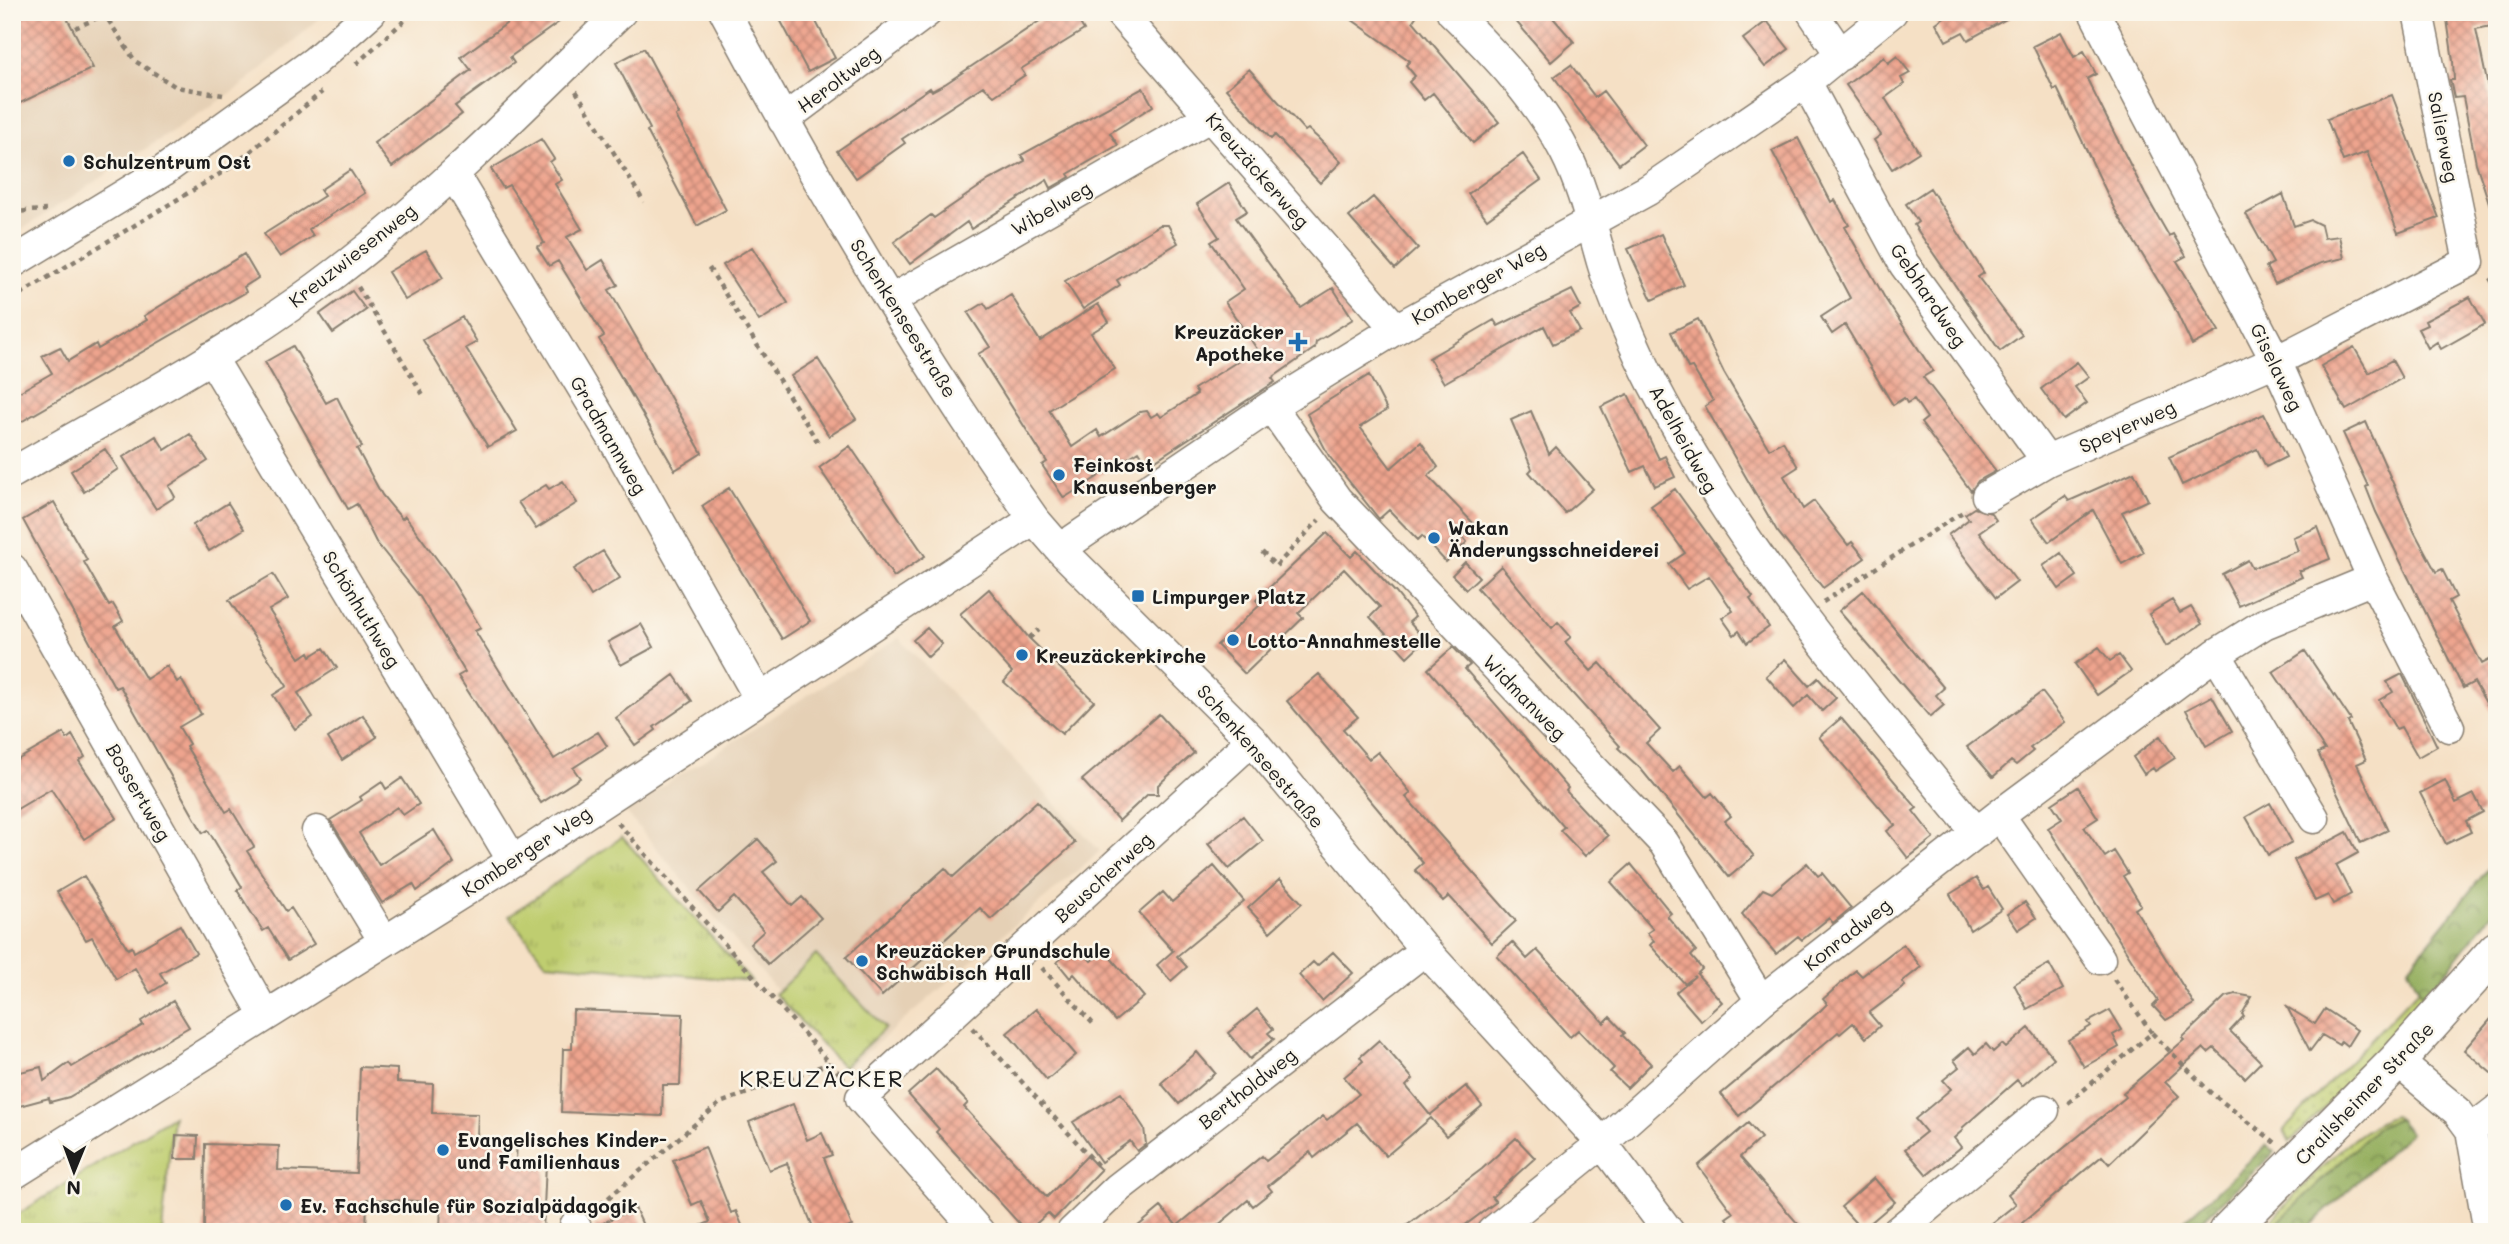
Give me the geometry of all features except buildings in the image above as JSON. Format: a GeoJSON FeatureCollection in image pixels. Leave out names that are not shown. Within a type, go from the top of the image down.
{"type":"FeatureCollection","features":[{"type":"Feature","properties":{"kind":"main road","name":"Crailsheimer Straße"},"geometry":{"type":"LineString","coordinates":[[2227,1232],[2397,1061],[2497,950]]}},
{"type":"Feature","properties":{"kind":"street"},"geometry":{"type":"LineString","coordinates":[[12,263],[163,171],[314,62],[371,12]]}},
{"type":"Feature","properties":{"kind":"street","name":"Kreuzwiesenweg"},"geometry":{"type":"LineString","coordinates":[[12,473],[211,357],[345,265],[454,175],[621,12]]}},
{"type":"Feature","properties":{"kind":"street","name":"Schenkenseestraße"},"geometry":{"type":"LineString","coordinates":[[725,12],[783,120],[891,299],[1034,519],[1252,740],[1426,950],[1602,1143],[1669,1232]]}},
{"type":"Feature","properties":{"kind":"street","name":"Heroltweg"},"geometry":{"type":"LineString","coordinates":[[783,120],[927,12]]}},
{"type":"Feature","properties":{"kind":"street","name":"Kreuzäckerweg"},"geometry":{"type":"LineString","coordinates":[[1119,12],[1396,329]]}},
{"type":"Feature","properties":{"kind":"street","name":"Adelheidweg"},"geometry":{"type":"LineString","coordinates":[[1452,12],[1518,82],[1564,151],[1592,218],[1602,263],[1652,382],[1713,491],[1800,617],[1988,824],[2100,959]]}},
{"type":"Feature","properties":{"kind":"street"},"geometry":{"type":"LineString","coordinates":[[1812,12],[1841,55]]}},
{"type":"Feature","properties":{"kind":"street","name":"Komberger Weg"},"geometry":{"type":"LineString","coordinates":[[1060,548],[1271,405],[1396,329],[1592,218],[1648,190],[1806,82],[1892,12]]}},
{"type":"Feature","properties":{"kind":"street","name":"Giselaweg"},"geometry":{"type":"LineString","coordinates":[[2094,12],[2276,361],[2373,579],[2449,727]]}},
{"type":"Feature","properties":{"kind":"street","name":"Salierweg"},"geometry":{"type":"LineString","coordinates":[[2418,12],[2469,262]]}},
{"type":"Feature","properties":{"kind":"street","name":"Gebhardweg"},"geometry":{"type":"LineString","coordinates":[[1806,82],[1904,264],[2048,461]]}},
{"type":"Feature","properties":{"kind":"street","name":"Wibelweg"},"geometry":{"type":"LineString","coordinates":[[891,299],[1211,117]]}},
{"type":"Feature","properties":{"kind":"street","name":"Gradmannweg"},"geometry":{"type":"LineString","coordinates":[[454,175],[611,435],[759,698]]}},
{"type":"Feature","properties":{"kind":"street","name":"Speyerweg"},"geometry":{"type":"LineString","coordinates":[[1987,496],[2048,461],[2276,361],[2469,262]]}},
{"type":"Feature","properties":{"kind":"street","name":"Schönhuthweg"},"geometry":{"type":"LineString","coordinates":[[211,357],[513,861]]}},
{"type":"Feature","properties":{"kind":"street","name":"Widmanweg"},"geometry":{"type":"LineString","coordinates":[[1271,405],[1337,500],[1664,843],[1761,1001]]}},
{"type":"Feature","properties":{"kind":"street","name":"Komberger Weg"},"geometry":{"type":"LineString","coordinates":[[13,1173],[513,861],[1034,519]]}},
{"type":"Feature","properties":{"kind":"street","name":"Bossertweg"},"geometry":{"type":"LineString","coordinates":[[12,569],[265,1015]]}},
{"type":"Feature","properties":{"kind":"street","name":"Konradweg"},"geometry":{"type":"LineString","coordinates":[[1492,1232],[1602,1143],[1761,1001],[1988,824],[2216,654],[2264,624],[2373,579]]}},
{"type":"Feature","properties":{"kind":"street"},"geometry":{"type":"LineString","coordinates":[[2216,654],[2314,818]]}},
{"type":"Feature","properties":{"kind":"street","name":"Beuscherweg"},"geometry":{"type":"LineString","coordinates":[[860,1098],[1252,740]]}},
{"type":"Feature","properties":{"kind":"street"},"geometry":{"type":"LineString","coordinates":[[317,831],[384,941]]}},
{"type":"Feature","properties":{"kind":"street","name":"Bertholdweg"},"geometry":{"type":"LineString","coordinates":[[1072,1232],[1118,1188],[1426,950]]}},
{"type":"Feature","properties":{"kind":"street"},"geometry":{"type":"LineString","coordinates":[[2397,1061],[2457,1111],[2471,1130],[2489,1232]]}},
{"type":"Feature","properties":{"kind":"street"},"geometry":{"type":"LineString","coordinates":[[860,1098],[979,1232]]}},
{"type":"Feature","properties":{"kind":"street"},"geometry":{"type":"LineString","coordinates":[[1897,1232],[2044,1110]]}},
{"type":"Feature","properties":{"kind":"street"},"geometry":{"type":"LineString","coordinates":[[2471,1130],[2497,1110]]}},
{"type":"Feature","properties":{"kind":"path"},"geometry":{"type":"LineString","coordinates":[[75,28],[103,14],[135,61],[176,88],[225,96]]}},
{"type":"Feature","properties":{"kind":"path"},"geometry":{"type":"LineString","coordinates":[[562,69],[644,202]]}},
{"type":"Feature","properties":{"kind":"path"},"geometry":{"type":"LineString","coordinates":[[345,265],[425,398]]}},
{"type":"Feature","properties":{"kind":"path"},"geometry":{"type":"LineString","coordinates":[[709,268],[819,444]]}},
{"type":"Feature","properties":{"kind":"path"},"geometry":{"type":"LineString","coordinates":[[1800,617],[1987,496]]}},
{"type":"Feature","properties":{"kind":"path"},"geometry":{"type":"LineString","coordinates":[[1262,552],[1276,566],[1337,500]]}},
{"type":"Feature","properties":{"kind":"path"},"geometry":{"type":"LineString","coordinates":[[1029,638],[1039,630]]}},
{"type":"Feature","properties":{"kind":"path"},"geometry":{"type":"LineString","coordinates":[[601,803],[860,1098]]}},
{"type":"Feature","properties":{"kind":"path"},"geometry":{"type":"LineString","coordinates":[[1024,948],[1096,1027]]}},
{"type":"Feature","properties":{"kind":"path"},"geometry":{"type":"LineString","coordinates":[[2100,959],[2152,1033],[2211,1093],[2300,1161]]}},
{"type":"Feature","properties":{"kind":"path"},"geometry":{"type":"LineString","coordinates":[[957,1010],[1118,1188]]}},
{"type":"Feature","properties":{"kind":"path"},"geometry":{"type":"LineString","coordinates":[[2044,1110],[2071,1102],[2152,1033]]}},
{"type":"Feature","properties":{"kind":"path"},"geometry":{"type":"LineString","coordinates":[[576,1229],[720,1103],[830,1063]]}},
{"type":"Feature","properties":{"kind":"shaded area","name":"Schulzentrum Ost"},"geometry":{"type":"Polygon","coordinates":[[[12,12],[327,12],[240,87],[12,236],[12,12]]]}},
{"type":"Feature","properties":{"kind":"shaded area","name":"Kreuzäcker Grundschule Schwäbisch Hall"},"geometry":{"type":"Polygon","coordinates":[[[899,638],[1100,851],[845,1071],[624,810],[899,638]]]}},
{"type":"Feature","properties":{"kind":"green space"},"geometry":{"type":"Polygon","coordinates":[[[622,837],[751,981],[546,963],[509,916],[622,837]]]}},
{"type":"Feature","properties":{"kind":"green space"},"geometry":{"type":"Polygon","coordinates":[[[2497,852],[2497,907],[2424,1000],[2408,968],[2488,869],[2497,852]]]}},
{"type":"Feature","properties":{"kind":"green space"},"geometry":{"type":"Polygon","coordinates":[[[816,955],[885,1028],[843,1067],[775,994],[816,955]]]}},
{"type":"Feature","properties":{"kind":"green space"},"geometry":{"type":"Polygon","coordinates":[[[2419,989],[2424,1000],[2352,1081],[2290,1142],[2284,1130],[2419,989]]]}},
{"type":"Feature","properties":{"kind":"green space"},"geometry":{"type":"Polygon","coordinates":[[[173,1116],[162,1232],[12,1232],[12,1218],[173,1116]]]}},
{"type":"Feature","properties":{"kind":"green space"},"geometry":{"type":"Polygon","coordinates":[[[2393,1116],[2398,1119],[2376,1128],[2268,1232],[2260,1232],[2339,1151],[2375,1125],[2393,1116]]]}},
{"type":"Feature","properties":{"kind":"green space"},"geometry":{"type":"Polygon","coordinates":[[[2398,1119],[2410,1133],[2303,1232],[2268,1232],[2376,1128],[2398,1119]]]}},
{"type":"Feature","properties":{"kind":"green space"},"geometry":{"type":"Polygon","coordinates":[[[2267,1145],[2275,1152],[2189,1232],[2172,1232],[2267,1145]]]}},
{"type":"Feature","properties":{"kind":"place","name":"Schulzentrum Ost"},"geometry":{"type":"Point","coordinates":[69,161]}},
{"type":"Feature","properties":{"kind":"place","name":"Kreuzäcker Apotheke"},"geometry":{"type":"Point","coordinates":[1298,342]}},
{"type":"Feature","properties":{"kind":"place","name":"Feinkost Knausenberger"},"geometry":{"type":"Point","coordinates":[1059,475]}},
{"type":"Feature","properties":{"kind":"place","name":"Wakan Änderungsschneiderei"},"geometry":{"type":"Point","coordinates":[1434,538]}},
{"type":"Feature","properties":{"kind":"place","name":"Limpurger Platz"},"geometry":{"type":"Point","coordinates":[1138,596]}},
{"type":"Feature","properties":{"kind":"place","name":"Lotto-Annahmestelle"},"geometry":{"type":"Point","coordinates":[1233,640]}},
{"type":"Feature","properties":{"kind":"place","name":"Kreuzäckerkirche"},"geometry":{"type":"Point","coordinates":[1022,655]}},
{"type":"Feature","properties":{"kind":"place","name":"Kreuzäcker Grundschule Schwäbisch Hall"},"geometry":{"type":"Point","coordinates":[862,961]}},
{"type":"Feature","properties":{"kind":"place","name":"Evangelisches Kinder- und Familienhaus"},"geometry":{"type":"Point","coordinates":[443,1150]}},
{"type":"Feature","properties":{"kind":"place","name":"Ev. Fachschule für Sozialpädagogik"},"geometry":{"type":"Point","coordinates":[286,1205]}},
{"type":"Feature","properties":{"kind":"district","name":"KREUZÄCKER"},"geometry":{"type":"Point","coordinates":[822,1078]}}]}
